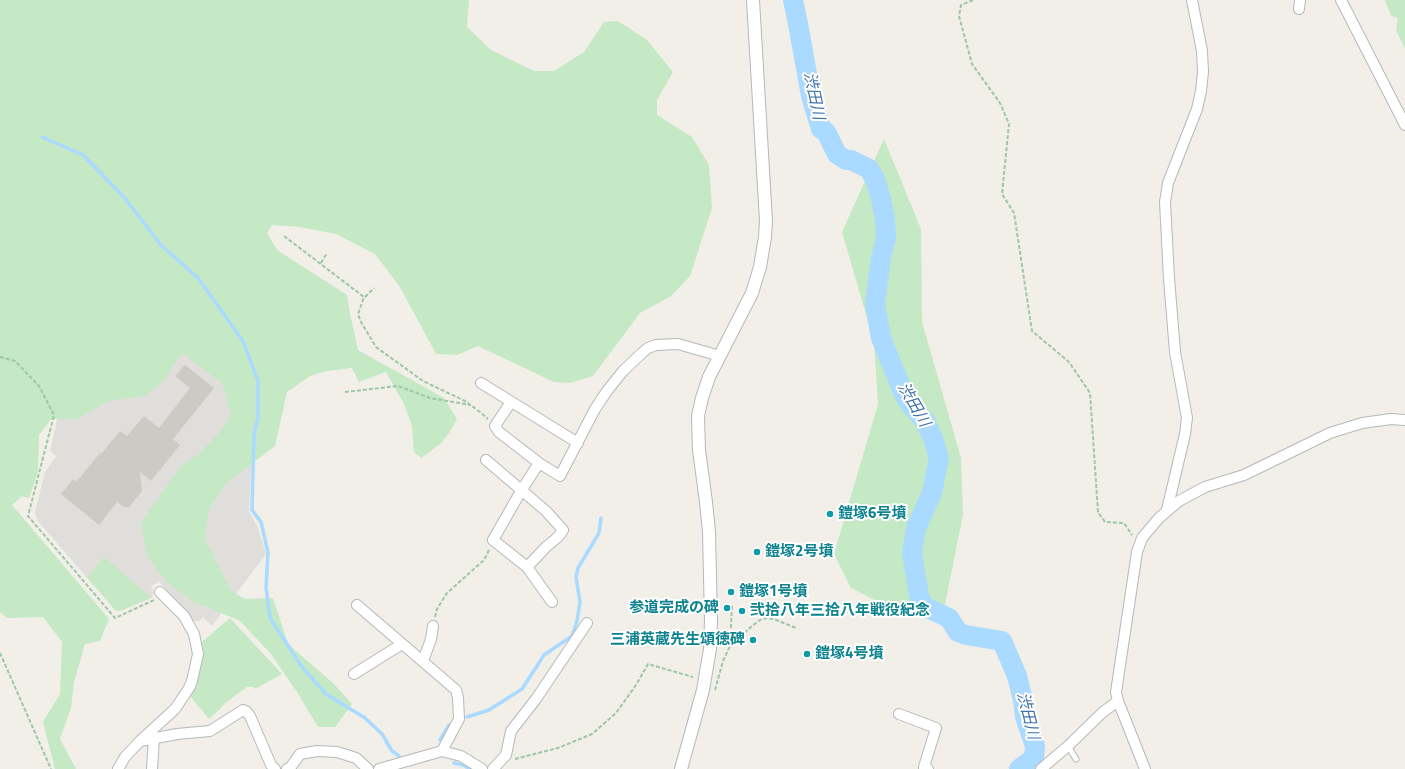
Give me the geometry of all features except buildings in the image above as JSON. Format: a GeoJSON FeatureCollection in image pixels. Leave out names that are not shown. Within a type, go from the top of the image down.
{"type":"FeatureCollection","features":[{"type":"Feature","properties":{"kind":"street"},"geometry":{"type":"LineString","coordinates":[[681,769],[704,680],[710,649],[711,605],[709,532],[699,450],[698,416],[705,388],[752,293],[760,267],[765,237],[766,221],[753,0]]}},
{"type":"Feature","properties":{"kind":"street"},"geometry":{"type":"LineString","coordinates":[[1167,510],[1185,434],[1187,418],[1175,352],[1165,202],[1168,183],[1197,109],[1201,91],[1203,72],[1202,51],[1192,0]]}},
{"type":"Feature","properties":{"kind":"street"},"geometry":{"type":"LineString","coordinates":[[1341,0],[1405,124]]}},
{"type":"Feature","properties":{"kind":"street"},"geometry":{"type":"LineString","coordinates":[[511,402],[495,426],[499,432],[539,463],[560,476],[595,409],[607,391],[636,358],[648,348],[665,344],[678,344],[720,356]]}},
{"type":"Feature","properties":{"kind":"street"},"geometry":{"type":"LineString","coordinates":[[481,383],[578,443]]}},
{"type":"Feature","properties":{"kind":"street"},"geometry":{"type":"LineString","coordinates":[[1145,769],[1118,701],[1116,692],[1137,552],[1139,544],[1149,528],[1167,510],[1179,501],[1205,487],[1244,475],[1330,433],[1362,423],[1391,419],[1405,420]]}},
{"type":"Feature","properties":{"kind":"street"},"geometry":{"type":"LineString","coordinates":[[486,460],[546,511],[563,530],[558,537],[527,567]]}},
{"type":"Feature","properties":{"kind":"street"},"geometry":{"type":"LineString","coordinates":[[539,463],[493,540],[527,567],[552,602]]}},
{"type":"Feature","properties":{"kind":"street"},"geometry":{"type":"LineString","coordinates":[[118,769],[125,758],[140,741],[175,709],[189,688],[198,654],[194,634],[184,616],[162,593]]}},
{"type":"Feature","properties":{"kind":"street"},"geometry":{"type":"LineString","coordinates":[[357,604],[456,690],[459,719],[442,751]]}},
{"type":"Feature","properties":{"kind":"street"},"geometry":{"type":"LineString","coordinates":[[496,766],[506,755],[510,731],[536,699],[586,623]]}},
{"type":"Feature","properties":{"kind":"street"},"geometry":{"type":"LineString","coordinates":[[423,661],[431,639],[433,626]]}},
{"type":"Feature","properties":{"kind":"street"},"geometry":{"type":"LineString","coordinates":[[354,674],[402,644]]}},
{"type":"Feature","properties":{"kind":"street"},"geometry":{"type":"LineString","coordinates":[[1041,769],[1068,746],[1103,712],[1118,701]]}},
{"type":"Feature","properties":{"kind":"street"},"geometry":{"type":"LineString","coordinates":[[140,741],[177,734],[210,732],[243,710],[250,716],[271,765],[275,769]]}},
{"type":"Feature","properties":{"kind":"street"},"geometry":{"type":"LineString","coordinates":[[914,720],[918,710]]}},
{"type":"Feature","properties":{"kind":"street"},"geometry":{"type":"LineString","coordinates":[[899,714],[936,728],[924,767],[928,769]]}},
{"type":"Feature","properties":{"kind":"street"},"geometry":{"type":"LineString","coordinates":[[152,769],[154,738]]}},
{"type":"Feature","properties":{"kind":"street"},"geometry":{"type":"LineString","coordinates":[[287,769],[290,768],[300,754],[317,751],[337,752],[356,758],[368,769]]}},
{"type":"Feature","properties":{"kind":"street"},"geometry":{"type":"LineString","coordinates":[[379,769],[442,751],[461,756],[482,769]]}},
{"type":"Feature","properties":{"kind":"lane"},"geometry":{"type":"LineString","coordinates":[[1068,746],[1076,759]]}},
{"type":"Feature","properties":{"kind":"path"},"geometry":{"type":"LineString","coordinates":[[973,0],[961,6],[959,16],[972,64],[1000,103],[1009,124],[1002,194],[1014,213],[1032,331],[1069,362],[1090,393],[1098,512],[1105,522],[1124,524],[1139,544]]}},
{"type":"Feature","properties":{"kind":"path"},"geometry":{"type":"LineString","coordinates":[[284,236],[364,297]]}},
{"type":"Feature","properties":{"kind":"path"},"geometry":{"type":"LineString","coordinates":[[321,263],[327,253]]}},
{"type":"Feature","properties":{"kind":"path"},"geometry":{"type":"LineString","coordinates":[[374,288],[364,297],[358,314],[376,347],[423,381],[446,391],[472,406],[495,426]]}},
{"type":"Feature","properties":{"kind":"path"},"geometry":{"type":"LineString","coordinates":[[0,357],[15,361],[39,386],[54,415],[28,516],[115,618],[162,593]]}},
{"type":"Feature","properties":{"kind":"path"},"geometry":{"type":"LineString","coordinates":[[345,392],[398,386],[430,398],[472,406]]}},
{"type":"Feature","properties":{"kind":"path"},"geometry":{"type":"LineString","coordinates":[[433,626],[437,609],[447,593],[484,560],[493,540]]}},
{"type":"Feature","properties":{"kind":"path"},"geometry":{"type":"LineString","coordinates":[[710,691],[714,691],[717,687],[723,661],[730,646],[732,606]]}},
{"type":"Feature","properties":{"kind":"path"},"geometry":{"type":"LineString","coordinates":[[730,646],[752,626],[760,620],[766,618],[774,619],[796,628]]}},
{"type":"Feature","properties":{"kind":"path"},"geometry":{"type":"LineString","coordinates":[[0,653],[52,769]]}},
{"type":"Feature","properties":{"kind":"path"},"geometry":{"type":"LineString","coordinates":[[496,766],[558,748],[592,734],[616,713],[636,685],[648,664],[704,680]]}},
{"type":"Feature","properties":{"kind":"shaded area"},"geometry":{"type":"Polygon","coordinates":[[[191,340],[255,387],[249,511],[258,528],[266,554],[212,626],[203,617],[199,621],[194,621],[188,612],[161,584],[160,581],[151,586],[154,593],[151,598],[120,611],[115,610],[37,520],[35,512],[45,472],[56,456],[50,451],[58,416],[191,340]]]}},
{"type":"Feature","properties":{"kind":"green space"},"geometry":{"type":"Polygon","coordinates":[[[0,0],[469,0],[467,27],[491,50],[534,71],[554,71],[584,52],[604,22],[618,21],[647,40],[673,72],[657,100],[657,115],[692,137],[709,165],[712,208],[690,276],[671,296],[640,313],[593,376],[570,383],[554,382],[478,346],[457,355],[436,354],[400,287],[375,254],[336,234],[300,227],[272,225],[267,233],[277,250],[347,295],[358,350],[444,398],[457,419],[450,432],[440,444],[421,458],[414,452],[412,426],[404,404],[386,372],[359,382],[352,368],[326,371],[310,376],[287,392],[275,446],[225,484],[209,509],[205,540],[231,591],[245,599],[273,598],[288,644],[334,684],[352,704],[335,727],[318,727],[297,692],[271,654],[240,621],[195,603],[169,584],[147,556],[141,523],[180,467],[199,454],[222,430],[231,414],[222,383],[182,353],[163,381],[145,396],[109,401],[77,419],[51,419],[39,435],[38,472],[29,498],[22,496],[12,505],[109,619],[100,641],[85,644],[74,682],[71,708],[60,739],[76,769],[55,769],[43,722],[60,694],[62,642],[43,617],[7,618],[0,612],[0,0]]]}},
{"type":"Feature","properties":{"kind":"green space"},"geometry":{"type":"Polygon","coordinates":[[[1385,0],[1405,0],[1405,49],[1396,30],[1398,18],[1391,16],[1385,0]]]}},
{"type":"Feature","properties":{"kind":"green space"},"geometry":{"type":"Polygon","coordinates":[[[884,139],[921,229],[922,322],[961,458],[963,515],[943,614],[910,618],[851,588],[834,554],[878,404],[874,342],[842,232],[884,139]]]}},
{"type":"Feature","properties":{"kind":"green space"},"geometry":{"type":"Polygon","coordinates":[[[104,557],[151,598],[120,611],[115,610],[87,577],[104,557]]]}},
{"type":"Feature","properties":{"kind":"green space"},"geometry":{"type":"Polygon","coordinates":[[[230,618],[282,674],[255,689],[254,687],[247,687],[225,703],[209,719],[190,696],[195,689],[204,654],[202,642],[230,618]]]}},
{"type":"Feature","properties":{"kind":"waterway","name":"渋田川"},"geometry":{"type":"LineString","coordinates":[[793,0],[811,96],[821,129],[826,132],[837,154],[846,160],[851,160],[869,169],[875,179],[885,219],[886,238],[881,258],[875,304],[881,338],[903,392],[909,403],[925,421],[933,438],[939,458],[932,493],[916,528],[912,553],[919,596],[923,606],[949,618],[958,632],[966,635],[1002,641],[1017,676],[1023,700],[1025,717],[1035,746],[1034,758],[1019,769]]}},
{"type":"Feature","properties":{"kind":"waterway"},"geometry":{"type":"LineString","coordinates":[[42,137],[83,155],[123,196],[161,245],[198,278],[243,341],[258,381],[258,417],[254,435],[252,510],[261,522],[268,553],[266,587],[270,618],[302,667],[326,694],[365,718],[382,734],[392,751],[399,756]]}},
{"type":"Feature","properties":{"kind":"waterway"},"geometry":{"type":"LineString","coordinates":[[467,717],[489,710],[522,689],[544,655],[572,636],[577,621],[580,602],[576,577],[578,568],[599,533],[601,518]]}},
{"type":"Feature","properties":{"kind":"waterway"},"geometry":{"type":"LineString","coordinates":[[440,740],[449,725]]}},
{"type":"Feature","properties":{"kind":"waterway"},"geometry":{"type":"LineString","coordinates":[[454,763],[463,765],[470,769]]}},
{"type":"Feature","properties":{"kind":"place","name":"鎧塚6号墳"},"geometry":{"type":"Point","coordinates":[830,514]}},
{"type":"Feature","properties":{"kind":"place","name":"鎧塚2号墳"},"geometry":{"type":"Point","coordinates":[757,552]}},
{"type":"Feature","properties":{"kind":"place","name":"鎧塚1号墳"},"geometry":{"type":"Point","coordinates":[731,592]}},
{"type":"Feature","properties":{"kind":"place","name":"参道完成の碑"},"geometry":{"type":"Point","coordinates":[727,608]}},
{"type":"Feature","properties":{"kind":"place","name":"弐拾八年三拾八年戦役紀念"},"geometry":{"type":"Point","coordinates":[742,611]}},
{"type":"Feature","properties":{"kind":"place","name":"三浦英蔵先生頌徳碑"},"geometry":{"type":"Point","coordinates":[753,640]}},
{"type":"Feature","properties":{"kind":"place","name":"鎧塚4号墳"},"geometry":{"type":"Point","coordinates":[807,654]}}]}
